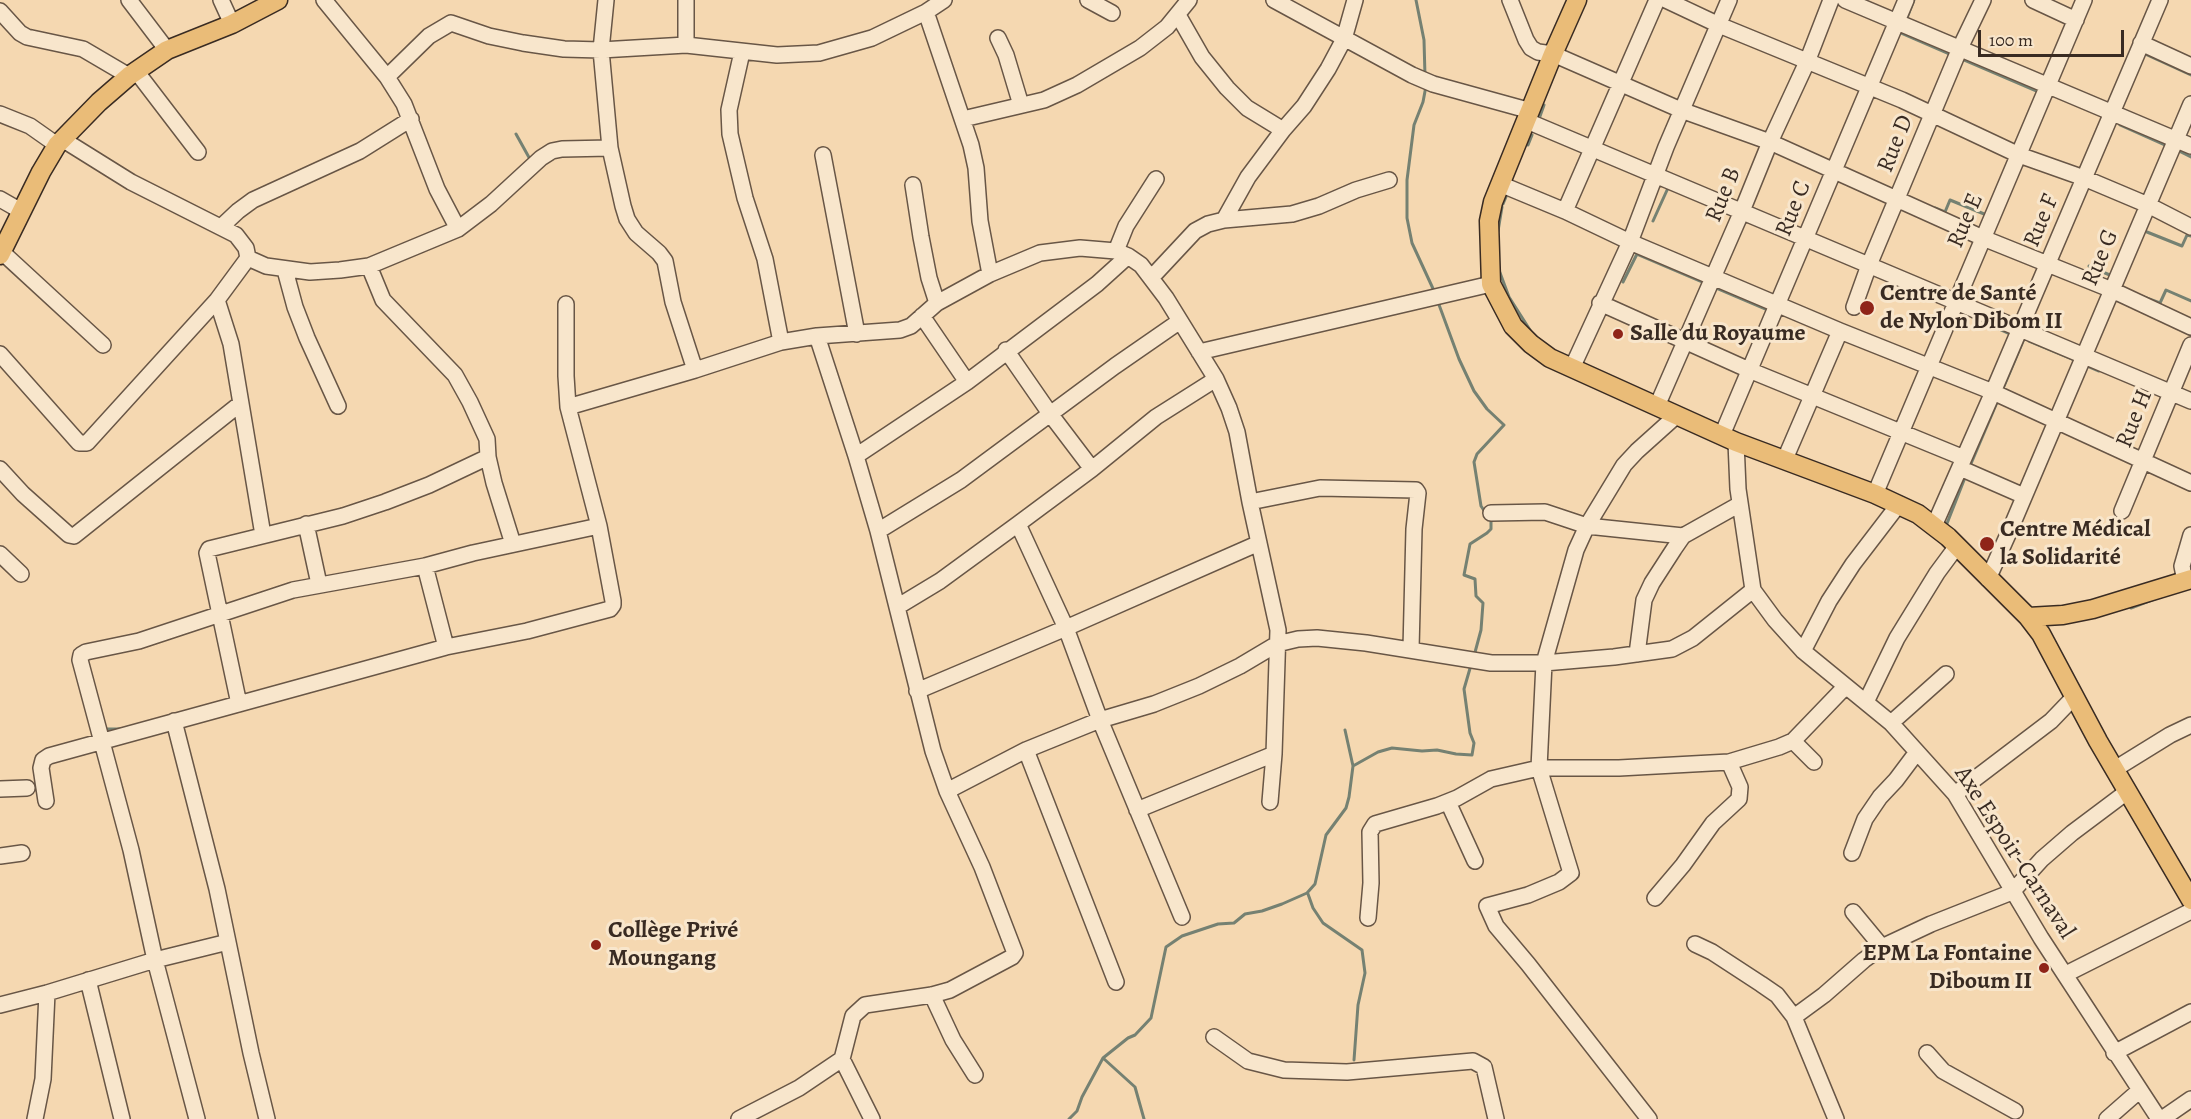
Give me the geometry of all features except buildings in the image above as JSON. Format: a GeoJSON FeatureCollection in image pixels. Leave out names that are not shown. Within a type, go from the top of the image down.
{"type":"FeatureCollection","features":[{"type":"Feature","properties":{"kind":"main road"},"geometry":{"type":"LineString","coordinates":[[1,253],[21,211],[60,142],[99,102],[133,74],[168,50],[232,24],[278,0]]}},
{"type":"Feature","properties":{"kind":"main road"},"geometry":{"type":"LineString","coordinates":[[1577,0],[1500,184],[1489,221],[1491,284],[1513,326],[1531,344],[1550,358],[1729,439],[1899,504],[1934,526],[2028,617],[2041,634],[2115,769],[2191,900]]}},
{"type":"Feature","properties":{"kind":"main road"},"geometry":{"type":"LineString","coordinates":[[2028,617],[2063,615],[2093,609],[2188,580]]}},
{"type":"Feature","properties":{"kind":"street"},"geometry":{"type":"LineString","coordinates":[[129,0],[168,50]]}},
{"type":"Feature","properties":{"kind":"street"},"geometry":{"type":"LineString","coordinates":[[221,0],[232,24]]}},
{"type":"Feature","properties":{"kind":"street"},"geometry":{"type":"LineString","coordinates":[[324,0],[387,77],[404,104],[438,189],[458,229]]}},
{"type":"Feature","properties":{"kind":"street"},"geometry":{"type":"LineString","coordinates":[[606,0],[601,50],[610,148],[627,219],[636,233],[665,261],[678,321],[695,370]]}},
{"type":"Feature","properties":{"kind":"street"},"geometry":{"type":"LineString","coordinates":[[686,0],[686,45]]}},
{"type":"Feature","properties":{"kind":"street"},"geometry":{"type":"LineString","coordinates":[[387,77],[436,30],[451,23],[489,36],[564,49],[601,50],[686,45],[777,55],[819,53],[872,38],[926,12],[944,0]]}},
{"type":"Feature","properties":{"kind":"street"},"geometry":{"type":"LineString","coordinates":[[1088,0],[1112,13]]}},
{"type":"Feature","properties":{"kind":"street"},"geometry":{"type":"LineString","coordinates":[[963,119],[1044,100],[1107,70],[1140,48],[1178,15],[1189,0]]}},
{"type":"Feature","properties":{"kind":"street"},"geometry":{"type":"LineString","coordinates":[[1274,0],[1433,84],[1529,116],[1655,174],[2191,401]]}},
{"type":"Feature","properties":{"kind":"street"},"geometry":{"type":"LineString","coordinates":[[1224,219],[1248,177],[1304,106],[1328,69],[1344,39],[1355,0]]}},
{"type":"Feature","properties":{"kind":"street"},"geometry":{"type":"LineString","coordinates":[[1510,0],[1526,39],[1531,48],[1538,52],[1553,54],[1681,110],[1770,142],[1983,238],[2112,290],[2191,327]]}},
{"type":"Feature","properties":{"kind":"street"},"geometry":{"type":"LineString","coordinates":[[1564,211],[1657,0]]}},
{"type":"Feature","properties":{"kind":"street"},"geometry":{"type":"LineString","coordinates":[[1666,0],[1719,25],[1869,87],[2019,155],[2084,178],[2191,226]]}},
{"type":"Feature","properties":{"kind":"street"},"geometry":{"type":"LineString","coordinates":[[1572,368],[1630,242],[1681,110],[1729,0]]}},
{"type":"Feature","properties":{"kind":"street","name":"Rue B"},"geometry":{"type":"LineString","coordinates":[[1657,406],[1770,142],[1807,62],[1831,0]]}},
{"type":"Feature","properties":{"kind":"street"},"geometry":{"type":"LineString","coordinates":[[1845,0],[2191,146]]}},
{"type":"Feature","properties":{"kind":"street","name":"Rue C"},"geometry":{"type":"LineString","coordinates":[[1729,439],[1749,370],[1807,238],[1906,0]]}},
{"type":"Feature","properties":{"kind":"street","name":"Rue D"},"geometry":{"type":"LineString","coordinates":[[1854,307],[1869,265],[1960,48],[1983,0]]}},
{"type":"Feature","properties":{"kind":"street"},"geometry":{"type":"LineString","coordinates":[[2033,0],[2076,20]]}},
{"type":"Feature","properties":{"kind":"street","name":"Rue E"},"geometry":{"type":"LineString","coordinates":[[1875,494],[2084,0]]}},
{"type":"Feature","properties":{"kind":"street","name":"Rue F"},"geometry":{"type":"LineString","coordinates":[[1934,526],[1994,392],[2160,0]]}},
{"type":"Feature","properties":{"kind":"street"},"geometry":{"type":"LineString","coordinates":[[0,11],[20,33],[27,37],[83,49],[133,74],[198,152]]}},
{"type":"Feature","properties":{"kind":"street"},"geometry":{"type":"LineString","coordinates":[[926,12],[963,119],[976,168],[980,221],[990,274]]}},
{"type":"Feature","properties":{"kind":"street"},"geometry":{"type":"LineString","coordinates":[[1178,15],[1202,57],[1227,88],[1247,108],[1283,130]]}},
{"type":"Feature","properties":{"kind":"street"},"geometry":{"type":"LineString","coordinates":[[998,38],[1006,55],[1021,105]]}},
{"type":"Feature","properties":{"kind":"street"},"geometry":{"type":"LineString","coordinates":[[2141,43],[2191,66]]}},
{"type":"Feature","properties":{"kind":"street"},"geometry":{"type":"LineString","coordinates":[[742,52],[729,110],[730,134],[745,198],[765,258],[781,342]]}},
{"type":"Feature","properties":{"kind":"street","name":"Rue G"},"geometry":{"type":"LineString","coordinates":[[1988,579],[2191,104]]}},
{"type":"Feature","properties":{"kind":"street"},"geometry":{"type":"LineString","coordinates":[[0,114],[30,126],[131,182],[220,227],[242,240],[248,258],[266,266],[310,272],[369,266],[458,229],[491,204],[541,158],[552,151],[610,148]]}},
{"type":"Feature","properties":{"kind":"street"},"geometry":{"type":"LineString","coordinates":[[220,227],[253,200],[360,151],[411,119]]}},
{"type":"Feature","properties":{"kind":"street"},"geometry":{"type":"LineString","coordinates":[[823,155],[857,334]]}},
{"type":"Feature","properties":{"kind":"street"},"geometry":{"type":"LineString","coordinates":[[856,456],[967,382],[1006,350],[1096,284],[1122,253],[1126,226],[1156,179]]}},
{"type":"Feature","properties":{"kind":"street"},"geometry":{"type":"LineString","coordinates":[[1152,277],[1195,231],[1208,224],[1224,219],[1292,214],[1389,180]]}},
{"type":"Feature","properties":{"kind":"street"},"geometry":{"type":"LineString","coordinates":[[1500,184],[1840,331],[1994,392],[2191,483]]}},
{"type":"Feature","properties":{"kind":"street"},"geometry":{"type":"LineString","coordinates":[[913,185],[929,278],[937,303]]}},
{"type":"Feature","properties":{"kind":"street"},"geometry":{"type":"LineString","coordinates":[[0,199],[21,211]]}},
{"type":"Feature","properties":{"kind":"street"},"geometry":{"type":"LineString","coordinates":[[568,408],[781,342],[817,336],[900,330],[911,326],[937,303],[990,274],[1040,253],[1080,248],[1122,253],[1141,265],[1152,277],[1216,379],[1237,432],[1276,616],[1274,754],[1270,802]]}},
{"type":"Feature","properties":{"kind":"street"},"geometry":{"type":"LineString","coordinates":[[1,253],[103,345]]}},
{"type":"Feature","properties":{"kind":"street"},"geometry":{"type":"LineString","coordinates":[[0,354],[79,443],[84,444],[218,300],[248,258]]}},
{"type":"Feature","properties":{"kind":"street"},"geometry":{"type":"LineString","coordinates":[[369,266],[383,300],[455,375],[483,429],[487,439],[488,458],[513,544]]}},
{"type":"Feature","properties":{"kind":"street"},"geometry":{"type":"LineString","coordinates":[[285,270],[295,307],[307,338],[338,406]]}},
{"type":"Feature","properties":{"kind":"street"},"geometry":{"type":"LineString","coordinates":[[1199,352],[1491,284]]}},
{"type":"Feature","properties":{"kind":"street"},"geometry":{"type":"LineString","coordinates":[[218,300],[231,344],[263,534]]}},
{"type":"Feature","properties":{"kind":"street"},"geometry":{"type":"LineString","coordinates":[[1600,303],[1749,370],[1901,432],[2024,496]]}},
{"type":"Feature","properties":{"kind":"street"},"geometry":{"type":"LineString","coordinates":[[46,801],[41,768],[43,760],[49,756],[446,647],[527,631],[609,609],[613,601],[599,526],[568,408],[566,304]]}},
{"type":"Feature","properties":{"kind":"street"},"geometry":{"type":"LineString","coordinates":[[922,316],[967,382]]}},
{"type":"Feature","properties":{"kind":"street"},"geometry":{"type":"LineString","coordinates":[[878,531],[961,480],[1180,321]]}},
{"type":"Feature","properties":{"kind":"street"},"geometry":{"type":"LineString","coordinates":[[1785,459],[1840,331]]}},
{"type":"Feature","properties":{"kind":"street"},"geometry":{"type":"LineString","coordinates":[[817,336],[878,531],[933,751],[946,791],[997,903],[1015,956],[950,990],[866,1005],[858,1010],[853,1016],[842,1059],[872,1119]]}},
{"type":"Feature","properties":{"kind":"street","name":"Rue H"},"geometry":{"type":"LineString","coordinates":[[2122,511],[2191,345]]}},
{"type":"Feature","properties":{"kind":"street"},"geometry":{"type":"LineString","coordinates":[[1006,350],[1092,469]]}},
{"type":"Feature","properties":{"kind":"street"},"geometry":{"type":"LineString","coordinates":[[897,607],[940,580],[1018,524],[1092,469],[1156,417],[1216,379]]}},
{"type":"Feature","properties":{"kind":"street"},"geometry":{"type":"LineString","coordinates":[[0,470],[30,501],[69,535],[74,536],[241,403]]}},
{"type":"Feature","properties":{"kind":"street"},"geometry":{"type":"LineString","coordinates":[[1646,1118],[1528,964],[1496,926],[1488,908],[1489,904],[1528,895],[1568,877],[1571,873],[1539,768],[1544,663],[1576,550],[1587,526],[1624,465],[1676,416]]}},
{"type":"Feature","properties":{"kind":"street","name":"Axe Espoir-Carnaval"},"geometry":{"type":"LineString","coordinates":[[1729,439],[1753,590],[1775,620],[1803,651],[1891,723],[1954,794],[2012,892],[2114,1053],[2160,1119]]}},
{"type":"Feature","properties":{"kind":"street"},"geometry":{"type":"LineString","coordinates":[[239,704],[207,553],[209,549],[343,516],[386,502],[488,458]]}},
{"type":"Feature","properties":{"kind":"street"},"geometry":{"type":"LineString","coordinates":[[1250,502],[1320,488],[1416,490],[1418,493],[1413,539],[1411,649]]}},
{"type":"Feature","properties":{"kind":"street"},"geometry":{"type":"LineString","coordinates":[[1637,654],[1644,600],[1657,574],[1683,536],[1740,504]]}},
{"type":"Feature","properties":{"kind":"street"},"geometry":{"type":"LineString","coordinates":[[1803,651],[1829,601],[1852,564],[1899,504]]}},
{"type":"Feature","properties":{"kind":"street"},"geometry":{"type":"LineString","coordinates":[[1491,513],[1545,512],[1587,526],[1683,536]]}},
{"type":"Feature","properties":{"kind":"street"},"geometry":{"type":"LineString","coordinates":[[306,524],[319,584]]}},
{"type":"Feature","properties":{"kind":"street"},"geometry":{"type":"LineString","coordinates":[[1018,524],[1066,628],[1100,720],[1182,917]]}},
{"type":"Feature","properties":{"kind":"street"},"geometry":{"type":"LineString","coordinates":[[196,1119],[155,960],[130,850],[80,660],[81,655],[139,641],[293,590],[425,566],[599,526]]}},
{"type":"Feature","properties":{"kind":"street"},"geometry":{"type":"LineString","coordinates":[[2188,580],[2182,566],[2191,535]]}},
{"type":"Feature","properties":{"kind":"street"},"geometry":{"type":"LineString","coordinates":[[917,691],[1259,543]]}},
{"type":"Feature","properties":{"kind":"street"},"geometry":{"type":"LineString","coordinates":[[1866,702],[1897,638],[1918,602],[1957,546]]}},
{"type":"Feature","properties":{"kind":"street"},"geometry":{"type":"LineString","coordinates":[[0,554],[21,574]]}},
{"type":"Feature","properties":{"kind":"street"},"geometry":{"type":"LineString","coordinates":[[425,566],[446,647]]}},
{"type":"Feature","properties":{"kind":"street"},"geometry":{"type":"LineString","coordinates":[[946,791],[1026,750],[1100,720],[1154,704],[1198,686],[1277,644],[1298,639],[1317,638],[1411,649],[1491,663],[1544,663],[1637,654],[1671,648],[1693,638],[1753,590]]}},
{"type":"Feature","properties":{"kind":"street"},"geometry":{"type":"LineString","coordinates":[[1891,723],[1946,674]]}},
{"type":"Feature","properties":{"kind":"street"},"geometry":{"type":"LineString","coordinates":[[1368,918],[1371,883],[1371,827],[1375,824],[1448,802],[1491,780],[1539,768],[1619,768],[1729,762],[1793,741],[1845,687]]}},
{"type":"Feature","properties":{"kind":"street"},"geometry":{"type":"LineString","coordinates":[[1954,794],[2051,721],[2075,696]]}},
{"type":"Feature","properties":{"kind":"street"},"geometry":{"type":"LineString","coordinates":[[174,721],[217,889],[267,1119]]}},
{"type":"Feature","properties":{"kind":"street"},"geometry":{"type":"LineString","coordinates":[[2115,769],[2170,735],[2191,725]]}},
{"type":"Feature","properties":{"kind":"street"},"geometry":{"type":"LineString","coordinates":[[1793,741],[1814,762]]}},
{"type":"Feature","properties":{"kind":"street"},"geometry":{"type":"LineString","coordinates":[[1026,750],[1116,982]]}},
{"type":"Feature","properties":{"kind":"street"},"geometry":{"type":"LineString","coordinates":[[1852,853],[1865,819],[1917,752]]}},
{"type":"Feature","properties":{"kind":"street"},"geometry":{"type":"LineString","coordinates":[[1137,810],[1274,754]]}},
{"type":"Feature","properties":{"kind":"street"},"geometry":{"type":"LineString","coordinates":[[1654,898],[1683,865],[1713,823],[1739,798],[1740,787],[1729,762]]}},
{"type":"Feature","properties":{"kind":"street"},"geometry":{"type":"LineString","coordinates":[[0,789],[27,788]]}},
{"type":"Feature","properties":{"kind":"street"},"geometry":{"type":"LineString","coordinates":[[1794,1017],[1882,947],[1931,924],[2012,892],[2042,859],[2128,791]]}},
{"type":"Feature","properties":{"kind":"street"},"geometry":{"type":"LineString","coordinates":[[1448,802],[1474,861]]}},
{"type":"Feature","properties":{"kind":"street"},"geometry":{"type":"LineString","coordinates":[[0,856],[21,853]]}},
{"type":"Feature","properties":{"kind":"street"},"geometry":{"type":"LineString","coordinates":[[2066,974],[2191,911]]}},
{"type":"Feature","properties":{"kind":"street"},"geometry":{"type":"LineString","coordinates":[[1853,912],[1882,947]]}},
{"type":"Feature","properties":{"kind":"street"},"geometry":{"type":"LineString","coordinates":[[0,1005],[155,960],[228,942]]}},
{"type":"Feature","properties":{"kind":"street"},"geometry":{"type":"LineString","coordinates":[[1695,944],[1712,952],[1777,995],[1794,1017],[1836,1119]]}},
{"type":"Feature","properties":{"kind":"street"},"geometry":{"type":"LineString","coordinates":[[88,980],[122,1119]]}},
{"type":"Feature","properties":{"kind":"street"},"geometry":{"type":"LineString","coordinates":[[35,1119],[44,1068],[47,993]]}},
{"type":"Feature","properties":{"kind":"street"},"geometry":{"type":"LineString","coordinates":[[932,995],[953,1040],[975,1075]]}},
{"type":"Feature","properties":{"kind":"street"},"geometry":{"type":"LineString","coordinates":[[2114,1053],[2191,1012]]}},
{"type":"Feature","properties":{"kind":"street"},"geometry":{"type":"LineString","coordinates":[[1214,1037],[1248,1061],[1284,1070],[1347,1072],[1473,1061],[1484,1067],[1496,1119]]}},
{"type":"Feature","properties":{"kind":"street"},"geometry":{"type":"LineString","coordinates":[[1927,1053],[1943,1071],[2015,1111]]}},
{"type":"Feature","properties":{"kind":"street"},"geometry":{"type":"LineString","coordinates":[[739,1119],[799,1088],[842,1059]]}},
{"type":"Feature","properties":{"kind":"street"},"geometry":{"type":"LineString","coordinates":[[2107,1119],[2140,1090]]}},
{"type":"Feature","properties":{"kind":"street"},"geometry":{"type":"LineString","coordinates":[[2160,1119],[2191,1099]]}},
{"type":"Feature","properties":{"kind":"waterway"},"geometry":{"type":"LineString","coordinates":[[1416,0],[1424,40],[1425,76]]}},
{"type":"Feature","properties":{"kind":"waterway"},"geometry":{"type":"LineString","coordinates":[[1907,18],[1914,0]]}},
{"type":"Feature","properties":{"kind":"waterway"},"geometry":{"type":"LineString","coordinates":[[1899,32],[1952,55]]}},
{"type":"Feature","properties":{"kind":"waterway"},"geometry":{"type":"LineString","coordinates":[[2145,54],[2191,75]]}},
{"type":"Feature","properties":{"kind":"waterway"},"geometry":{"type":"LineString","coordinates":[[1962,59],[2039,92]]}},
{"type":"Feature","properties":{"kind":"waterway"},"geometry":{"type":"LineString","coordinates":[[1426,86],[1423,102],[1414,125],[1407,180],[1407,218],[1412,243],[1435,293]]}},
{"type":"Feature","properties":{"kind":"waterway"},"geometry":{"type":"LineString","coordinates":[[1539,119],[1544,105]]}},
{"type":"Feature","properties":{"kind":"waterway"},"geometry":{"type":"LineString","coordinates":[[2120,125],[2167,146]]}},
{"type":"Feature","properties":{"kind":"waterway"},"geometry":{"type":"LineString","coordinates":[[516,134],[531,161]]}},
{"type":"Feature","properties":{"kind":"waterway"},"geometry":{"type":"LineString","coordinates":[[1528,145],[1532,135]]}},
{"type":"Feature","properties":{"kind":"waterway"},"geometry":{"type":"LineString","coordinates":[[2179,151],[2191,157]]}},
{"type":"Feature","properties":{"kind":"waterway"},"geometry":{"type":"LineString","coordinates":[[1653,221],[1668,188]]}},
{"type":"Feature","properties":{"kind":"waterway"},"geometry":{"type":"LineString","coordinates":[[1503,204],[1508,192]]}},
{"type":"Feature","properties":{"kind":"waterway"},"geometry":{"type":"LineString","coordinates":[[1935,208],[1945,212],[1950,200],[1989,216]]}},
{"type":"Feature","properties":{"kind":"waterway"},"geometry":{"type":"LineString","coordinates":[[1498,231],[1502,207]]}},
{"type":"Feature","properties":{"kind":"waterway"},"geometry":{"type":"LineString","coordinates":[[2147,232],[2182,246],[2187,235],[2191,236]]}},
{"type":"Feature","properties":{"kind":"waterway"},"geometry":{"type":"LineString","coordinates":[[1623,282],[1637,254],[1705,283]]}},
{"type":"Feature","properties":{"kind":"waterway"},"geometry":{"type":"LineString","coordinates":[[2089,266],[2112,276]]}},
{"type":"Feature","properties":{"kind":"waterway"},"geometry":{"type":"LineString","coordinates":[[1499,270],[1509,297],[1530,330]]}},
{"type":"Feature","properties":{"kind":"waterway"},"geometry":{"type":"LineString","coordinates":[[1714,287],[1768,310]]}},
{"type":"Feature","properties":{"kind":"waterway"},"geometry":{"type":"LineString","coordinates":[[2141,296],[2160,303],[2166,290],[2191,301]]}},
{"type":"Feature","properties":{"kind":"waterway"},"geometry":{"type":"LineString","coordinates":[[1438,302],[1459,359],[1474,391],[1487,409],[1504,425],[1477,454],[1474,462],[1481,506],[1485,512]]}},
{"type":"Feature","properties":{"kind":"waterway"},"geometry":{"type":"LineString","coordinates":[[1972,317],[2012,335]]}},
{"type":"Feature","properties":{"kind":"waterway"},"geometry":{"type":"LineString","coordinates":[[2002,391],[2024,339]]}},
{"type":"Feature","properties":{"kind":"waterway"},"geometry":{"type":"LineString","coordinates":[[2029,341],[2077,361]]}},
{"type":"Feature","properties":{"kind":"waterway"},"geometry":{"type":"LineString","coordinates":[[2085,365],[2099,371]]}},
{"type":"Feature","properties":{"kind":"waterway"},"geometry":{"type":"LineString","coordinates":[[1970,466],[1998,400]]}},
{"type":"Feature","properties":{"kind":"waterway"},"geometry":{"type":"LineString","coordinates":[[1946,526],[1966,475]]}},
{"type":"Feature","properties":{"kind":"waterway"},"geometry":{"type":"LineString","coordinates":[[1474,656],[1481,630],[1483,603],[1476,596],[1475,579],[1464,575],[1470,544],[1491,529],[1491,519]]}},
{"type":"Feature","properties":{"kind":"waterway"},"geometry":{"type":"LineString","coordinates":[[2131,608],[2157,598]]}},
{"type":"Feature","properties":{"kind":"waterway"},"geometry":{"type":"LineString","coordinates":[[1353,766],[1378,752],[1392,748],[1437,750],[1472,755],[1474,743],[1470,733],[1464,689],[1471,665]]}},
{"type":"Feature","properties":{"kind":"waterway"},"geometry":{"type":"LineString","coordinates":[[104,729],[121,729]]}},
{"type":"Feature","properties":{"kind":"waterway"},"geometry":{"type":"LineString","coordinates":[[1069,1119],[1077,1111],[1103,1058],[1135,1035],[1151,1018],[1166,947],[1182,936],[1218,924],[1234,923],[1245,914],[1282,904],[1307,893],[1315,884],[1326,835],[1346,808],[1349,797],[1353,766],[1345,730]]}},
{"type":"Feature","properties":{"kind":"waterway"},"geometry":{"type":"LineString","coordinates":[[1308,894],[1313,908],[1323,923],[1362,950],[1365,973],[1358,1005],[1354,1060]]}},
{"type":"Feature","properties":{"kind":"waterway"},"geometry":{"type":"LineString","coordinates":[[1103,1058],[1135,1087],[1144,1119]]}},
{"type":"Feature","properties":{"kind":"place","name":"Centre de Santé de Nylon Dibom II"},"geometry":{"type":"Point","coordinates":[1867,308]}},
{"type":"Feature","properties":{"kind":"place","name":"Salle du Royaume"},"geometry":{"type":"Point","coordinates":[1618,334]}},
{"type":"Feature","properties":{"kind":"place","name":"Centre Médical la Solidarité"},"geometry":{"type":"Point","coordinates":[1987,544]}},
{"type":"Feature","properties":{"kind":"place","name":"Collège Privé Moungang"},"geometry":{"type":"Point","coordinates":[596,945]}},
{"type":"Feature","properties":{"kind":"place","name":"EPM La Fontaine Diboum II"},"geometry":{"type":"Point","coordinates":[2044,968]}}]}
